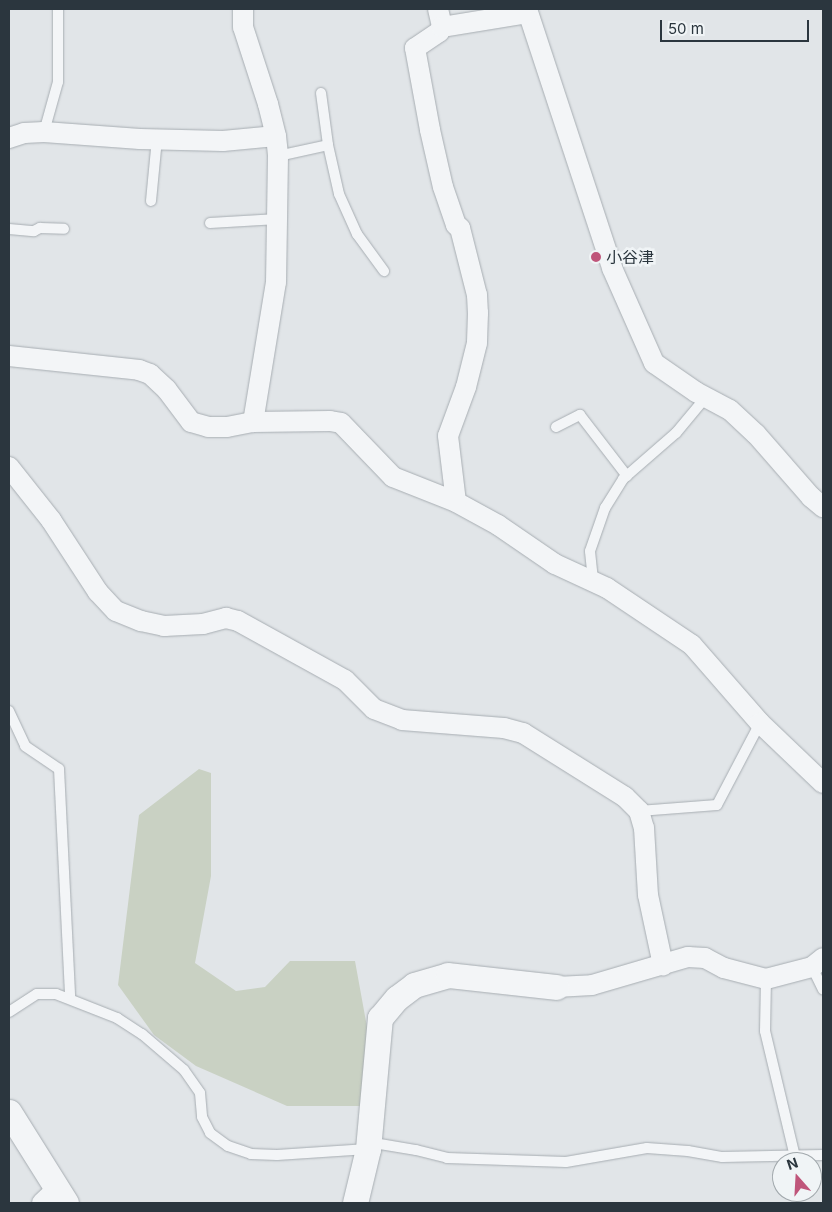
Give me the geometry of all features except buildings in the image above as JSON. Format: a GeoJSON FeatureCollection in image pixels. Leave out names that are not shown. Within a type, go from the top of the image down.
{"type":"FeatureCollection","features":[{"type":"Feature","properties":{"kind":"street"},"geometry":{"type":"LineString","coordinates":[[243,9],[243,27],[277,146],[278,219],[276,282],[253,422]]}},
{"type":"Feature","properties":{"kind":"street"},"geometry":{"type":"LineString","coordinates":[[456,502],[448,436],[466,387],[477,343],[477,295],[460,228],[456,224],[443,187],[415,48],[439,32],[440,18],[528,11],[612,268],[654,363],[706,397],[730,410],[756,434],[811,497],[823,507]]}},
{"type":"Feature","properties":{"kind":"street"},"geometry":{"type":"LineString","coordinates":[[9,138],[24,133],[44,132],[224,141],[277,146]]}},
{"type":"Feature","properties":{"kind":"street"},"geometry":{"type":"LineString","coordinates":[[9,356],[139,370],[150,374],[167,390],[191,422],[208,427],[227,427],[253,422],[330,421],[341,423],[393,477],[456,502],[498,525],[555,564],[593,580],[692,645],[760,723],[823,783]]}},
{"type":"Feature","properties":{"kind":"street"},"geometry":{"type":"LineString","coordinates":[[9,467],[51,520],[98,592],[116,611],[141,621],[164,626],[203,624],[226,618],[238,621],[345,680],[374,709],[402,720],[504,728],[523,732],[625,797],[638,811],[644,828],[648,895],[663,965]]}},
{"type":"Feature","properties":{"kind":"street"},"geometry":{"type":"LineString","coordinates":[[355,1203],[368,1146],[380,1018],[397,998],[414,984],[448,975],[556,988],[592,985],[688,956],[705,958],[724,968],[766,979],[817,962]]}},
{"type":"Feature","properties":{"kind":"street"},"geometry":{"type":"LineString","coordinates":[[9,1112],[55,1199]]}},
{"type":"Feature","properties":{"kind":"lane"},"geometry":{"type":"LineString","coordinates":[[44,132],[58,82],[58,9]]}},
{"type":"Feature","properties":{"kind":"lane"},"geometry":{"type":"LineString","coordinates":[[321,93],[328,145],[339,194],[357,234],[384,272]]}},
{"type":"Feature","properties":{"kind":"lane"},"geometry":{"type":"LineString","coordinates":[[151,201],[157,139]]}},
{"type":"Feature","properties":{"kind":"lane"},"geometry":{"type":"LineString","coordinates":[[277,146],[328,145]]}},
{"type":"Feature","properties":{"kind":"lane"},"geometry":{"type":"LineString","coordinates":[[210,223],[278,219]]}},
{"type":"Feature","properties":{"kind":"lane"},"geometry":{"type":"LineString","coordinates":[[9,229],[34,231],[40,228],[64,229]]}},
{"type":"Feature","properties":{"kind":"lane"},"geometry":{"type":"LineString","coordinates":[[593,580],[590,551],[597,525],[605,508],[627,476],[676,433],[706,397]]}},
{"type":"Feature","properties":{"kind":"lane"},"geometry":{"type":"LineString","coordinates":[[556,427],[580,415],[627,476]]}},
{"type":"Feature","properties":{"kind":"lane"},"geometry":{"type":"LineString","coordinates":[[9,711],[25,746],[60,768],[70,998]]}},
{"type":"Feature","properties":{"kind":"lane"},"geometry":{"type":"LineString","coordinates":[[638,811],[717,805],[760,723]]}},
{"type":"Feature","properties":{"kind":"lane"},"geometry":{"type":"LineString","coordinates":[[817,962],[823,990]]}},
{"type":"Feature","properties":{"kind":"lane"},"geometry":{"type":"LineString","coordinates":[[766,979],[766,1031],[794,1152]]}},
{"type":"Feature","properties":{"kind":"lane"},"geometry":{"type":"LineString","coordinates":[[9,1012],[37,994],[56,994],[117,1018],[142,1034],[184,1070],[200,1093],[202,1117],[210,1133],[228,1146],[251,1154],[277,1155],[368,1146],[416,1150],[446,1158],[566,1162],[647,1148],[688,1151],[722,1157],[772,1157]]}},
{"type":"Feature","properties":{"kind":"shaded area"},"geometry":{"type":"Polygon","coordinates":[[[199,769],[211,773],[211,876],[195,963],[236,991],[265,987],[290,961],[355,961],[367,1027],[362,1106],[287,1106],[196,1066],[154,1035],[118,985],[139,815],[199,769]]]}},
{"type":"Feature","properties":{"kind":"place","name":"小谷津"},"geometry":{"type":"Point","coordinates":[596,257]}}]}
